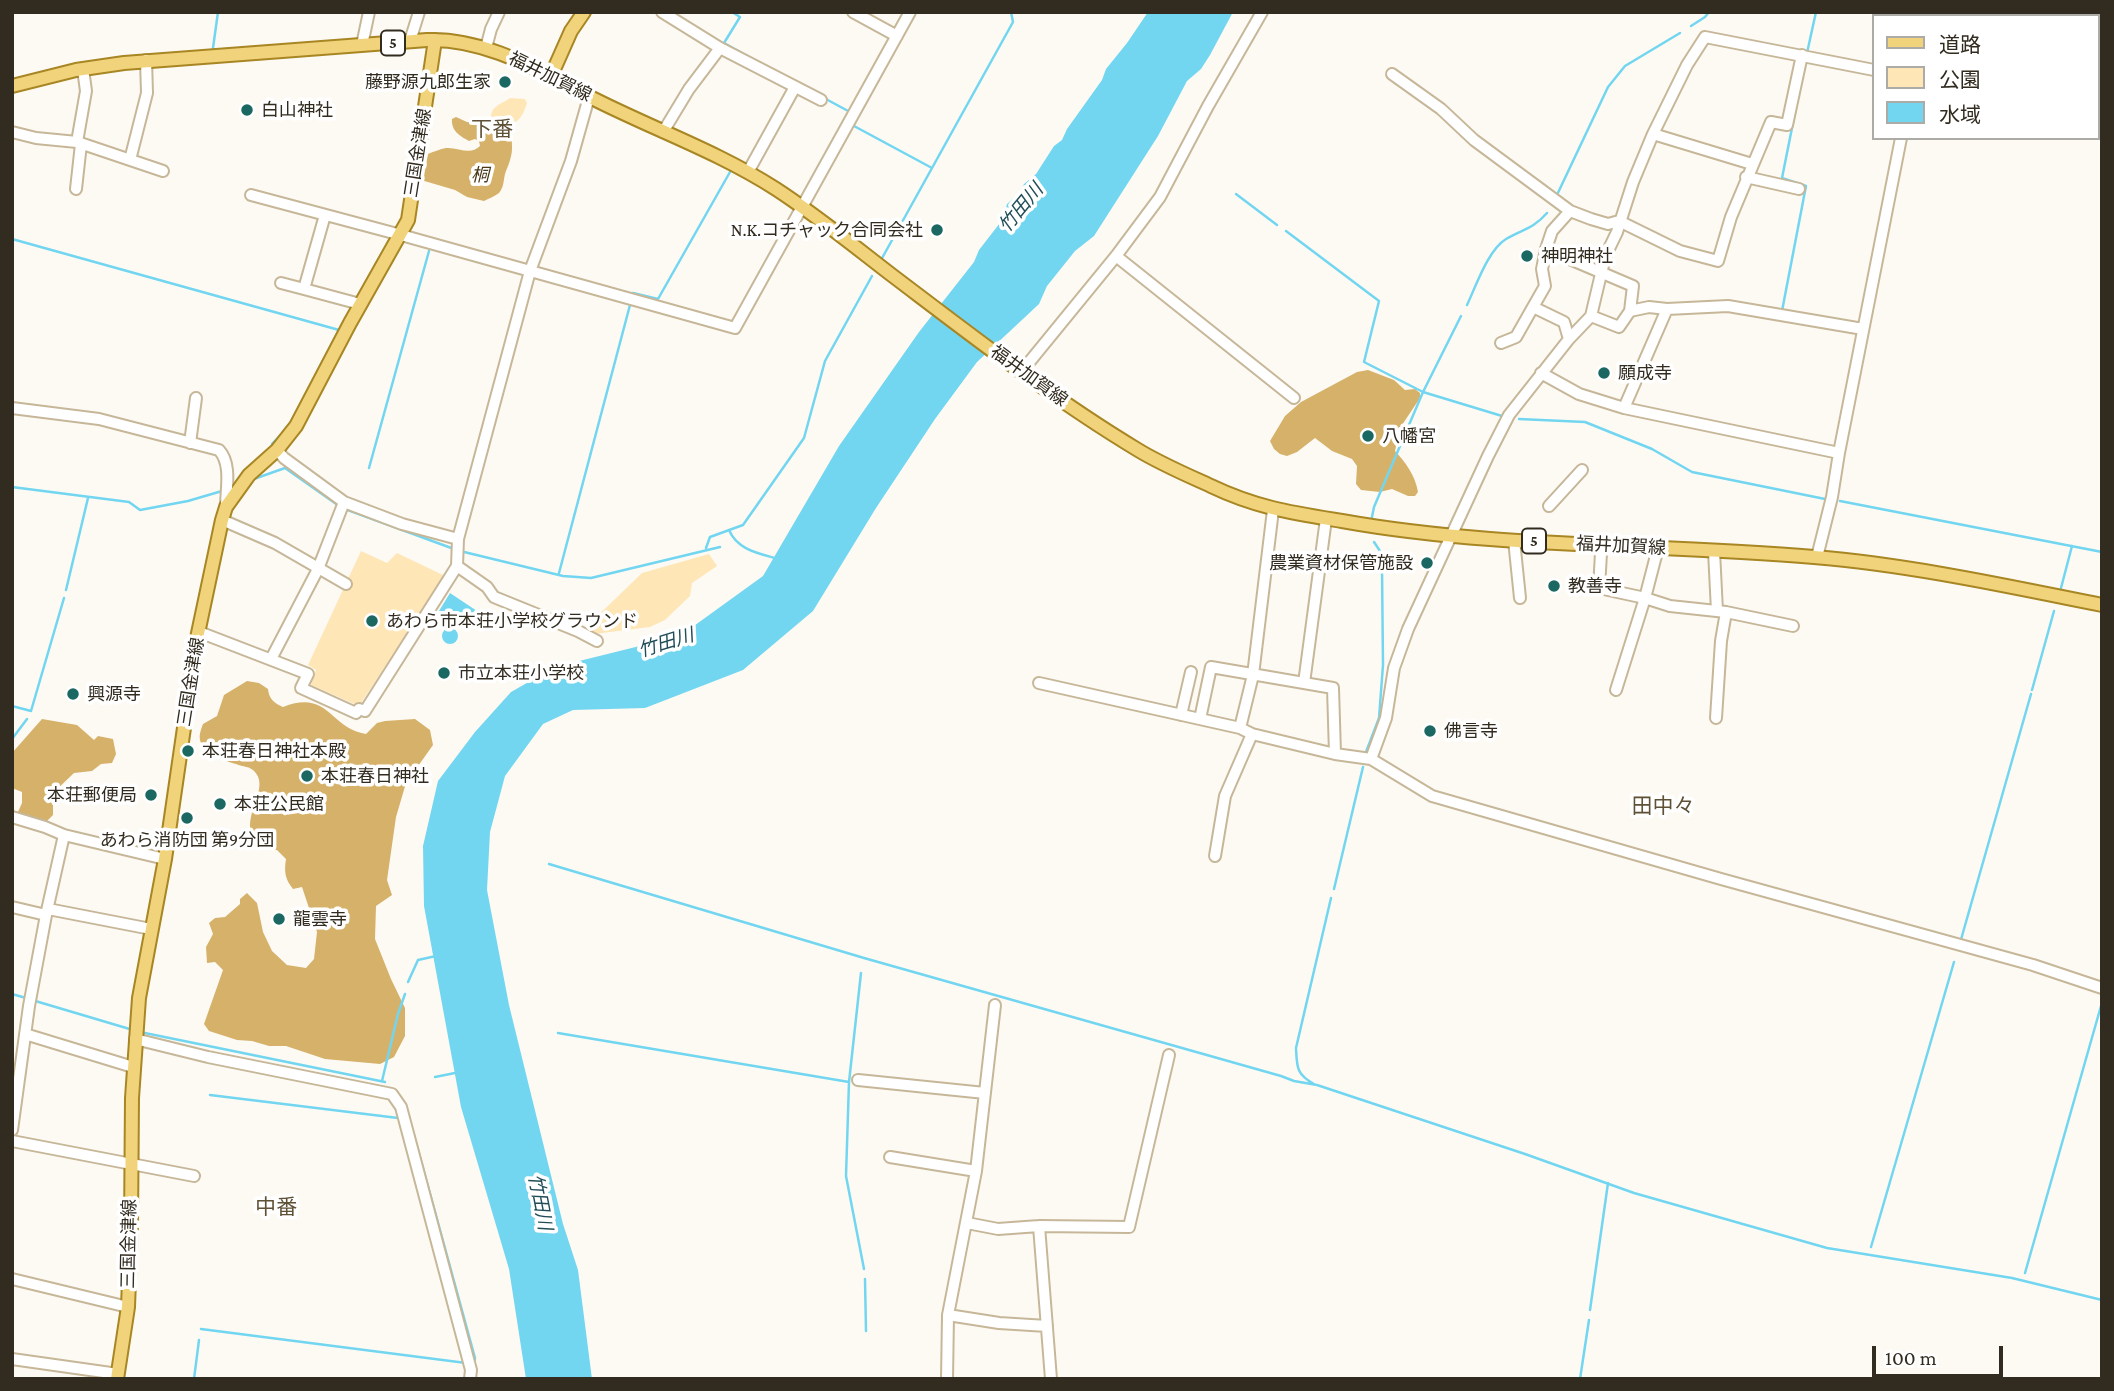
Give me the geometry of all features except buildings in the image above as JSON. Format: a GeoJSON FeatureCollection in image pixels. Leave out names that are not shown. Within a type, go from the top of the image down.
{"type":"FeatureCollection","features":[{"type":"Feature","properties":{"kind":"main road"},"geometry":{"type":"LineString","coordinates":[[551,76],[571,31],[584,12]]}},
{"type":"Feature","properties":{"kind":"main road","name":"福井加賀線"},"geometry":{"type":"LineString","coordinates":[[12,86],[83,69],[146,60],[435,40],[452,40],[486,48],[551,76],[589,97],[748,172],[804,208],[1022,371],[1139,451],[1238,499],[1273,510],[1383,529],[1451,536],[1817,557],[1981,581],[2102,604]]}},
{"type":"Feature","properties":{"kind":"main road","name":"三国金津線"},"geometry":{"type":"LineString","coordinates":[[118,1376],[128,1307],[133,1067],[139,998],[165,859],[199,632],[224,513],[249,475],[277,450],[296,426],[408,220],[435,40]]}},
{"type":"Feature","properties":{"kind":"street"},"geometry":{"type":"LineString","coordinates":[[362,45],[369,12]]}},
{"type":"Feature","properties":{"kind":"street"},"geometry":{"type":"LineString","coordinates":[[410,41],[419,12]]}},
{"type":"Feature","properties":{"kind":"street"},"geometry":{"type":"LineString","coordinates":[[486,48],[499,12]]}},
{"type":"Feature","properties":{"kind":"street"},"geometry":{"type":"LineString","coordinates":[[662,12],[720,48],[821,100]]}},
{"type":"Feature","properties":{"kind":"street"},"geometry":{"type":"LineString","coordinates":[[853,12],[897,36]]}},
{"type":"Feature","properties":{"kind":"street"},"geometry":{"type":"LineString","coordinates":[[251,195],[735,328],[804,208],[910,12]]}},
{"type":"Feature","properties":{"kind":"street"},"geometry":{"type":"LineString","coordinates":[[1022,371],[1116,256],[1160,197],[1262,12]]}},
{"type":"Feature","properties":{"kind":"street"},"geometry":{"type":"LineString","coordinates":[[1371,759],[1387,718],[1394,668],[1408,629],[1501,429],[1541,373],[1591,316],[1605,257],[1617,232],[1633,182],[1653,134],[1704,37],[1872,70]]}},
{"type":"Feature","properties":{"kind":"street"},"geometry":{"type":"LineString","coordinates":[[663,132],[720,48]]}},
{"type":"Feature","properties":{"kind":"street"},"geometry":{"type":"LineString","coordinates":[[1392,74],[1441,109],[1474,140],[1570,211],[1608,224],[1619,221],[1680,251],[1718,261],[1746,177],[1771,121],[1787,125],[1801,55]]}},
{"type":"Feature","properties":{"kind":"street"},"geometry":{"type":"LineString","coordinates":[[130,160],[147,93],[146,60]]}},
{"type":"Feature","properties":{"kind":"street"},"geometry":{"type":"LineString","coordinates":[[76,189],[86,92],[83,69]]}},
{"type":"Feature","properties":{"kind":"street"},"geometry":{"type":"LineString","coordinates":[[748,172],[795,87]]}},
{"type":"Feature","properties":{"kind":"street"},"geometry":{"type":"LineString","coordinates":[[199,632],[308,674],[301,688],[356,713],[359,709],[365,711],[457,566],[458,539],[530,271],[570,160],[589,97]]}},
{"type":"Feature","properties":{"kind":"street"},"geometry":{"type":"LineString","coordinates":[[12,132],[79,143],[163,171]]}},
{"type":"Feature","properties":{"kind":"street"},"geometry":{"type":"LineString","coordinates":[[1653,134],[1752,164]]}},
{"type":"Feature","properties":{"kind":"street"},"geometry":{"type":"LineString","coordinates":[[1817,557],[1832,497],[1901,140]]}},
{"type":"Feature","properties":{"kind":"street"},"geometry":{"type":"LineString","coordinates":[[1746,177],[1799,189]]}},
{"type":"Feature","properties":{"kind":"street"},"geometry":{"type":"LineString","coordinates":[[1501,344],[1516,337],[1545,286],[1542,269],[1552,231],[1570,211]]}},
{"type":"Feature","properties":{"kind":"street"},"geometry":{"type":"LineString","coordinates":[[304,289],[325,215]]}},
{"type":"Feature","properties":{"kind":"street"},"geometry":{"type":"LineString","coordinates":[[1546,249],[1633,286],[1630,312],[1619,327],[1591,316]]}},
{"type":"Feature","properties":{"kind":"street"},"geometry":{"type":"LineString","coordinates":[[1116,256],[1294,398]]}},
{"type":"Feature","properties":{"kind":"street"},"geometry":{"type":"LineString","coordinates":[[281,283],[360,304]]}},
{"type":"Feature","properties":{"kind":"street"},"geometry":{"type":"LineString","coordinates":[[1630,312],[1649,307],[1667,309],[1728,306],[1863,329]]}},
{"type":"Feature","properties":{"kind":"street"},"geometry":{"type":"LineString","coordinates":[[1533,307],[1564,322],[1569,339]]}},
{"type":"Feature","properties":{"kind":"street"},"geometry":{"type":"LineString","coordinates":[[1624,408],[1667,309]]}},
{"type":"Feature","properties":{"kind":"street"},"geometry":{"type":"LineString","coordinates":[[1541,373],[1579,394],[1624,408],[1839,453]]}},
{"type":"Feature","properties":{"kind":"street"},"geometry":{"type":"LineString","coordinates":[[190,443],[196,398]]}},
{"type":"Feature","properties":{"kind":"street"},"geometry":{"type":"LineString","coordinates":[[12,408],[99,419],[219,450],[224,456],[227,475],[224,513],[346,584]]}},
{"type":"Feature","properties":{"kind":"street"},"geometry":{"type":"LineString","coordinates":[[277,450],[344,502],[401,524],[458,539]]}},
{"type":"Feature","properties":{"kind":"street"},"geometry":{"type":"LineString","coordinates":[[1549,506],[1582,470]]}},
{"type":"Feature","properties":{"kind":"street"},"geometry":{"type":"LineString","coordinates":[[227,475],[249,475]]}},
{"type":"Feature","properties":{"kind":"street"},"geometry":{"type":"LineString","coordinates":[[271,659],[318,569],[344,502]]}},
{"type":"Feature","properties":{"kind":"street"},"geometry":{"type":"LineString","coordinates":[[1240,728],[1252,675],[1273,510]]}},
{"type":"Feature","properties":{"kind":"street"},"geometry":{"type":"LineString","coordinates":[[1304,683],[1326,519]]}},
{"type":"Feature","properties":{"kind":"street"},"geometry":{"type":"LineString","coordinates":[[1514,540],[1520,598]]}},
{"type":"Feature","properties":{"kind":"street"},"geometry":{"type":"LineString","coordinates":[[1599,545],[1599,588],[1670,606],[1721,612],[1793,626]]}},
{"type":"Feature","properties":{"kind":"street"},"geometry":{"type":"LineString","coordinates":[[1616,690],[1658,548]]}},
{"type":"Feature","properties":{"kind":"street"},"geometry":{"type":"LineString","coordinates":[[1714,551],[1721,612],[1716,719]]}},
{"type":"Feature","properties":{"kind":"street"},"geometry":{"type":"LineString","coordinates":[[457,566],[487,587],[494,597],[597,641]]}},
{"type":"Feature","properties":{"kind":"street"},"geometry":{"type":"LineString","coordinates":[[1200,719],[1211,667],[1333,688],[1335,754]]}},
{"type":"Feature","properties":{"kind":"street"},"geometry":{"type":"LineString","coordinates":[[1181,715],[1191,672]]}},
{"type":"Feature","properties":{"kind":"street"},"geometry":{"type":"LineString","coordinates":[[1039,682],[1240,728],[1252,734],[1335,754],[1371,759],[1432,796],[2033,965],[2102,988]]}},
{"type":"Feature","properties":{"kind":"street"},"geometry":{"type":"LineString","coordinates":[[1215,856],[1225,796],[1252,734]]}},
{"type":"Feature","properties":{"kind":"street"},"geometry":{"type":"LineString","coordinates":[[12,817],[64,835],[165,859]]}},
{"type":"Feature","properties":{"kind":"street"},"geometry":{"type":"LineString","coordinates":[[12,1130],[16,1065],[25,1034],[64,835]]}},
{"type":"Feature","properties":{"kind":"street"},"geometry":{"type":"LineString","coordinates":[[12,907],[151,929]]}},
{"type":"Feature","properties":{"kind":"street"},"geometry":{"type":"LineString","coordinates":[[947,1379],[948,1315],[976,1171],[995,1005]]}},
{"type":"Feature","properties":{"kind":"street"},"geometry":{"type":"LineString","coordinates":[[136,1033],[208,1057],[392,1094],[401,1107],[429,1207],[471,1370],[470,1379]]}},
{"type":"Feature","properties":{"kind":"street"},"geometry":{"type":"LineString","coordinates":[[25,1034],[133,1067]]}},
{"type":"Feature","properties":{"kind":"street"},"geometry":{"type":"LineString","coordinates":[[967,1223],[998,1229],[1039,1226],[1129,1227],[1169,1055]]}},
{"type":"Feature","properties":{"kind":"street"},"geometry":{"type":"LineString","coordinates":[[858,1080],[985,1093]]}},
{"type":"Feature","properties":{"kind":"street"},"geometry":{"type":"LineString","coordinates":[[12,1141],[194,1176]]}},
{"type":"Feature","properties":{"kind":"street"},"geometry":{"type":"LineString","coordinates":[[890,1157],[976,1171]]}},
{"type":"Feature","properties":{"kind":"street"},"geometry":{"type":"LineString","coordinates":[[1039,1226],[1051,1379]]}},
{"type":"Feature","properties":{"kind":"street"},"geometry":{"type":"LineString","coordinates":[[12,1279],[128,1307]]}},
{"type":"Feature","properties":{"kind":"street"},"geometry":{"type":"LineString","coordinates":[[948,1315],[999,1323],[1047,1326]]}},
{"type":"Feature","properties":{"kind":"street"},"geometry":{"type":"LineString","coordinates":[[12,1359],[118,1376]]}},
{"type":"Feature","properties":{"kind":"green space"},"geometry":{"type":"Polygon","coordinates":[[[510,98],[525,99],[527,103],[522,115],[516,122],[494,123],[491,115],[494,109],[510,98]]]}},
{"type":"Feature","properties":{"kind":"green space","name":"桐"},"geometry":{"type":"Polygon","coordinates":[[[456,117],[489,127],[501,126],[510,133],[512,152],[502,188],[499,193],[484,201],[421,180],[428,154],[446,148],[468,151],[480,146],[479,141],[469,141],[457,133],[452,123],[452,119],[456,117]]]}},
{"type":"Feature","properties":{"kind":"green space"},"geometry":{"type":"Polygon","coordinates":[[[1368,370],[1394,380],[1405,390],[1415,389],[1420,393],[1420,398],[1400,428],[1395,451],[1417,486],[1418,492],[1415,496],[1392,489],[1380,492],[1361,490],[1356,484],[1357,466],[1352,459],[1332,451],[1315,438],[1287,456],[1274,449],[1270,441],[1285,416],[1301,402],[1357,372],[1368,370]]]}},
{"type":"Feature","properties":{"kind":"green space","name":"あわら市本荘小学校グラウンド"},"geometry":{"type":"Polygon","coordinates":[[[361,551],[387,563],[397,553],[445,576],[359,706],[311,685],[316,670],[308,665],[361,551]]]}},
{"type":"Feature","properties":{"kind":"green space"},"geometry":{"type":"Polygon","coordinates":[[[709,554],[717,566],[692,583],[690,596],[665,620],[650,627],[594,634],[585,628],[642,573],[709,554]]]}},
{"type":"Feature","properties":{"kind":"green space"},"geometry":{"type":"Polygon","coordinates":[[[247,681],[259,683],[268,689],[272,700],[283,707],[298,703],[320,706],[344,725],[366,734],[377,723],[415,719],[430,730],[433,745],[406,783],[396,817],[387,880],[392,895],[376,906],[375,939],[405,1008],[405,1036],[394,1057],[380,1064],[325,1059],[286,1046],[237,1040],[209,1031],[204,1024],[223,970],[215,962],[207,963],[206,947],[213,934],[209,923],[215,918],[225,917],[240,904],[240,899],[247,893],[257,903],[263,932],[272,951],[287,965],[306,968],[314,959],[317,932],[302,887],[293,889],[290,885],[286,875],[286,859],[277,850],[260,849],[253,838],[251,817],[259,788],[255,772],[215,755],[205,748],[200,740],[203,724],[217,716],[224,695],[247,681]]]}},
{"type":"Feature","properties":{"kind":"green space"},"geometry":{"type":"Polygon","coordinates":[[[42,719],[77,725],[94,740],[98,736],[113,739],[116,754],[112,763],[101,764],[92,771],[74,773],[53,793],[53,815],[46,822],[17,814],[22,803],[22,792],[12,788],[12,753],[42,719]]]}},
{"type":"Feature","properties":{"kind":"water","name":"竹田川"},"geometry":{"type":"Polygon","coordinates":[[[1148,12],[1233,12],[1210,55],[1201,69],[1187,81],[1158,136],[1094,236],[1075,251],[1047,286],[1039,304],[977,362],[935,419],[876,508],[813,611],[743,670],[645,708],[573,710],[543,724],[505,776],[490,832],[487,890],[509,1005],[563,1224],[578,1270],[592,1379],[526,1379],[509,1269],[461,1107],[424,906],[423,846],[438,781],[475,732],[511,692],[555,667],[680,636],[763,576],[839,446],[919,332],[974,262],[979,250],[1003,219],[1007,204],[1036,174],[1054,146],[1062,140],[1102,80],[1106,69],[1148,12]]]}},
{"type":"Feature","properties":{"kind":"water"},"geometry":{"type":"Polygon","coordinates":[[[450,593],[477,611],[466,628],[439,611],[450,593]]]}},
{"type":"Feature","properties":{"kind":"water"},"geometry":{"type":"Polygon","coordinates":[[[447,628],[453,628],[458,636],[456,642],[447,644],[442,639],[442,633],[447,628]]]}},
{"type":"Feature","properties":{"kind":"waterway"},"geometry":{"type":"LineString","coordinates":[[213,48],[218,12]]}},
{"type":"Feature","properties":{"kind":"waterway"},"geometry":{"type":"LineString","coordinates":[[732,12],[740,17],[724,43],[760,63]]}},
{"type":"Feature","properties":{"kind":"waterway"},"geometry":{"type":"LineString","coordinates":[[881,260],[1013,22],[1011,12]]}},
{"type":"Feature","properties":{"kind":"waterway"},"geometry":{"type":"LineString","coordinates":[[1691,26],[1709,12]]}},
{"type":"Feature","properties":{"kind":"waterway"},"geometry":{"type":"LineString","coordinates":[[1807,53],[1816,12]]}},
{"type":"Feature","properties":{"kind":"waterway"},"geometry":{"type":"LineString","coordinates":[[1556,197],[1608,87],[1625,66],[1680,33]]}},
{"type":"Feature","properties":{"kind":"waterway"},"geometry":{"type":"LineString","coordinates":[[824,98],[850,112]]}},
{"type":"Feature","properties":{"kind":"waterway"},"geometry":{"type":"LineString","coordinates":[[1782,311],[1806,186],[1782,178],[1796,108]]}},
{"type":"Feature","properties":{"kind":"waterway"},"geometry":{"type":"LineString","coordinates":[[854,126],[932,168]]}},
{"type":"Feature","properties":{"kind":"waterway"},"geometry":{"type":"LineString","coordinates":[[633,293],[658,299],[730,172]]}},
{"type":"Feature","properties":{"kind":"waterway"},"geometry":{"type":"LineString","coordinates":[[1236,194],[1277,225]]}},
{"type":"Feature","properties":{"kind":"waterway"},"geometry":{"type":"LineString","coordinates":[[1467,305],[1483,269],[1500,244],[1532,226],[1547,213]]}},
{"type":"Feature","properties":{"kind":"waterway"},"geometry":{"type":"LineString","coordinates":[[1286,231],[1379,301],[1364,362],[1423,392],[1502,416]]}},
{"type":"Feature","properties":{"kind":"waterway"},"geometry":{"type":"LineString","coordinates":[[12,239],[339,330],[310,386]]}},
{"type":"Feature","properties":{"kind":"waterway"},"geometry":{"type":"LineString","coordinates":[[369,468],[429,251]]}},
{"type":"Feature","properties":{"kind":"waterway"},"geometry":{"type":"LineString","coordinates":[[706,548],[710,537],[743,525],[804,438],[825,361],[872,276]]}},
{"type":"Feature","properties":{"kind":"waterway"},"geometry":{"type":"LineString","coordinates":[[559,573],[630,305]]}},
{"type":"Feature","properties":{"kind":"waterway"},"geometry":{"type":"LineString","coordinates":[[1371,522],[1374,507],[1423,392],[1461,316]]}},
{"type":"Feature","properties":{"kind":"waterway"},"geometry":{"type":"LineString","coordinates":[[1519,419],[1585,422],[1652,449],[1692,472],[1825,499]]}},
{"type":"Feature","properties":{"kind":"waterway"},"geometry":{"type":"LineString","coordinates":[[272,444],[282,434]]}},
{"type":"Feature","properties":{"kind":"waterway"},"geometry":{"type":"LineString","coordinates":[[251,480],[285,468],[339,506]]}},
{"type":"Feature","properties":{"kind":"waterway"},"geometry":{"type":"LineString","coordinates":[[12,487],[129,502],[140,510],[222,491]]}},
{"type":"Feature","properties":{"kind":"waterway"},"geometry":{"type":"LineString","coordinates":[[66,590],[88,498]]}},
{"type":"Feature","properties":{"kind":"waterway"},"geometry":{"type":"LineString","coordinates":[[1840,501],[2102,552]]}},
{"type":"Feature","properties":{"kind":"waterway"},"geometry":{"type":"LineString","coordinates":[[345,509],[454,549]]}},
{"type":"Feature","properties":{"kind":"waterway"},"geometry":{"type":"LineString","coordinates":[[729,530],[742,546],[775,558]]}},
{"type":"Feature","properties":{"kind":"waterway"},"geometry":{"type":"LineString","coordinates":[[1366,752],[1379,718],[1383,665],[1382,568],[1380,551],[1374,542]]}},
{"type":"Feature","properties":{"kind":"waterway"},"geometry":{"type":"LineString","coordinates":[[2061,588],[2072,546]]}},
{"type":"Feature","properties":{"kind":"waterway"},"geometry":{"type":"LineString","coordinates":[[460,551],[563,576],[591,578],[720,547]]}},
{"type":"Feature","properties":{"kind":"waterway"},"geometry":{"type":"LineString","coordinates":[[12,706],[31,711],[64,598]]}},
{"type":"Feature","properties":{"kind":"waterway"},"geometry":{"type":"LineString","coordinates":[[2032,690],[2054,611]]}},
{"type":"Feature","properties":{"kind":"waterway"},"geometry":{"type":"LineString","coordinates":[[1960,943],[2031,694]]}},
{"type":"Feature","properties":{"kind":"waterway"},"geometry":{"type":"LineString","coordinates":[[12,739],[27,719]]}},
{"type":"Feature","properties":{"kind":"waterway"},"geometry":{"type":"LineString","coordinates":[[1334,889],[1363,767]]}},
{"type":"Feature","properties":{"kind":"waterway"},"geometry":{"type":"LineString","coordinates":[[549,864],[864,958],[1294,1081],[1317,1085],[1634,1193],[1827,1248],[2012,1278],[2102,1300]]}},
{"type":"Feature","properties":{"kind":"waterway"},"geometry":{"type":"LineString","coordinates":[[1314,1084],[1304,1077],[1299,1069],[1296,1048],[1331,898]]}},
{"type":"Feature","properties":{"kind":"waterway"},"geometry":{"type":"LineString","coordinates":[[408,982],[418,960],[436,956]]}},
{"type":"Feature","properties":{"kind":"waterway"},"geometry":{"type":"LineString","coordinates":[[1871,1247],[1954,962]]}},
{"type":"Feature","properties":{"kind":"waterway"},"geometry":{"type":"LineString","coordinates":[[861,973],[849,1082],[846,1176],[864,1269]]}},
{"type":"Feature","properties":{"kind":"waterway"},"geometry":{"type":"LineString","coordinates":[[12,994],[26,998]]}},
{"type":"Feature","properties":{"kind":"waterway"},"geometry":{"type":"LineString","coordinates":[[382,1081],[405,994]]}},
{"type":"Feature","properties":{"kind":"waterway"},"geometry":{"type":"LineString","coordinates":[[32,1000],[133,1030]]}},
{"type":"Feature","properties":{"kind":"waterway"},"geometry":{"type":"LineString","coordinates":[[2025,1273],[2101,1006]]}},
{"type":"Feature","properties":{"kind":"waterway"},"geometry":{"type":"LineString","coordinates":[[140,1032],[385,1082]]}},
{"type":"Feature","properties":{"kind":"waterway"},"geometry":{"type":"LineString","coordinates":[[558,1033],[849,1082]]}},
{"type":"Feature","properties":{"kind":"waterway"},"geometry":{"type":"LineString","coordinates":[[435,1077],[455,1073]]}},
{"type":"Feature","properties":{"kind":"waterway"},"geometry":{"type":"LineString","coordinates":[[210,1095],[398,1118]]}},
{"type":"Feature","properties":{"kind":"waterway"},"geometry":{"type":"LineString","coordinates":[[414,1135],[475,1358],[474,1365]]}},
{"type":"Feature","properties":{"kind":"waterway"},"geometry":{"type":"LineString","coordinates":[[1590,1310],[1608,1183]]}},
{"type":"Feature","properties":{"kind":"waterway"},"geometry":{"type":"LineString","coordinates":[[865,1279],[866,1331]]}},
{"type":"Feature","properties":{"kind":"waterway"},"geometry":{"type":"LineString","coordinates":[[1580,1379],[1589,1320]]}},
{"type":"Feature","properties":{"kind":"waterway"},"geometry":{"type":"LineString","coordinates":[[201,1329],[466,1363]]}},
{"type":"Feature","properties":{"kind":"waterway"},"geometry":{"type":"LineString","coordinates":[[194,1379],[199,1340]]}},
{"type":"Feature","properties":{"kind":"place","name":"藤野源九郎生家"},"geometry":{"type":"Point","coordinates":[505,82]}},
{"type":"Feature","properties":{"kind":"place","name":"白山神社"},"geometry":{"type":"Point","coordinates":[247,110]}},
{"type":"Feature","properties":{"kind":"place","name":"N.K.コチャック合同会社"},"geometry":{"type":"Point","coordinates":[937,230]}},
{"type":"Feature","properties":{"kind":"place","name":"神明神社"},"geometry":{"type":"Point","coordinates":[1527,256]}},
{"type":"Feature","properties":{"kind":"place","name":"願成寺"},"geometry":{"type":"Point","coordinates":[1604,373]}},
{"type":"Feature","properties":{"kind":"place","name":"八幡宮"},"geometry":{"type":"Point","coordinates":[1368,436]}},
{"type":"Feature","properties":{"kind":"place","name":"農業資材保管施設"},"geometry":{"type":"Point","coordinates":[1427,563]}},
{"type":"Feature","properties":{"kind":"place","name":"教善寺"},"geometry":{"type":"Point","coordinates":[1554,586]}},
{"type":"Feature","properties":{"kind":"place","name":"あわら市本荘小学校グラウンド"},"geometry":{"type":"Point","coordinates":[372,621]}},
{"type":"Feature","properties":{"kind":"place","name":"市立本荘小学校"},"geometry":{"type":"Point","coordinates":[444,673]}},
{"type":"Feature","properties":{"kind":"place","name":"興源寺"},"geometry":{"type":"Point","coordinates":[73,694]}},
{"type":"Feature","properties":{"kind":"place","name":"佛言寺"},"geometry":{"type":"Point","coordinates":[1430,731]}},
{"type":"Feature","properties":{"kind":"place","name":"本荘春日神社本殿"},"geometry":{"type":"Point","coordinates":[188,751]}},
{"type":"Feature","properties":{"kind":"place","name":"本荘春日神社"},"geometry":{"type":"Point","coordinates":[307,776]}},
{"type":"Feature","properties":{"kind":"place","name":"本荘郵便局"},"geometry":{"type":"Point","coordinates":[151,795]}},
{"type":"Feature","properties":{"kind":"place","name":"本荘公民館"},"geometry":{"type":"Point","coordinates":[220,804]}},
{"type":"Feature","properties":{"kind":"place","name":"あわら消防団 第9分団"},"geometry":{"type":"Point","coordinates":[187,818]}},
{"type":"Feature","properties":{"kind":"place","name":"龍雲寺"},"geometry":{"type":"Point","coordinates":[279,919]}},
{"type":"Feature","properties":{"kind":"district","name":"下番"},"geometry":{"type":"Point","coordinates":[492,130]}},
{"type":"Feature","properties":{"kind":"district","name":"田中々"},"geometry":{"type":"Point","coordinates":[1663,807]}},
{"type":"Feature","properties":{"kind":"district","name":"中番"},"geometry":{"type":"Point","coordinates":[276,1208]}}]}
